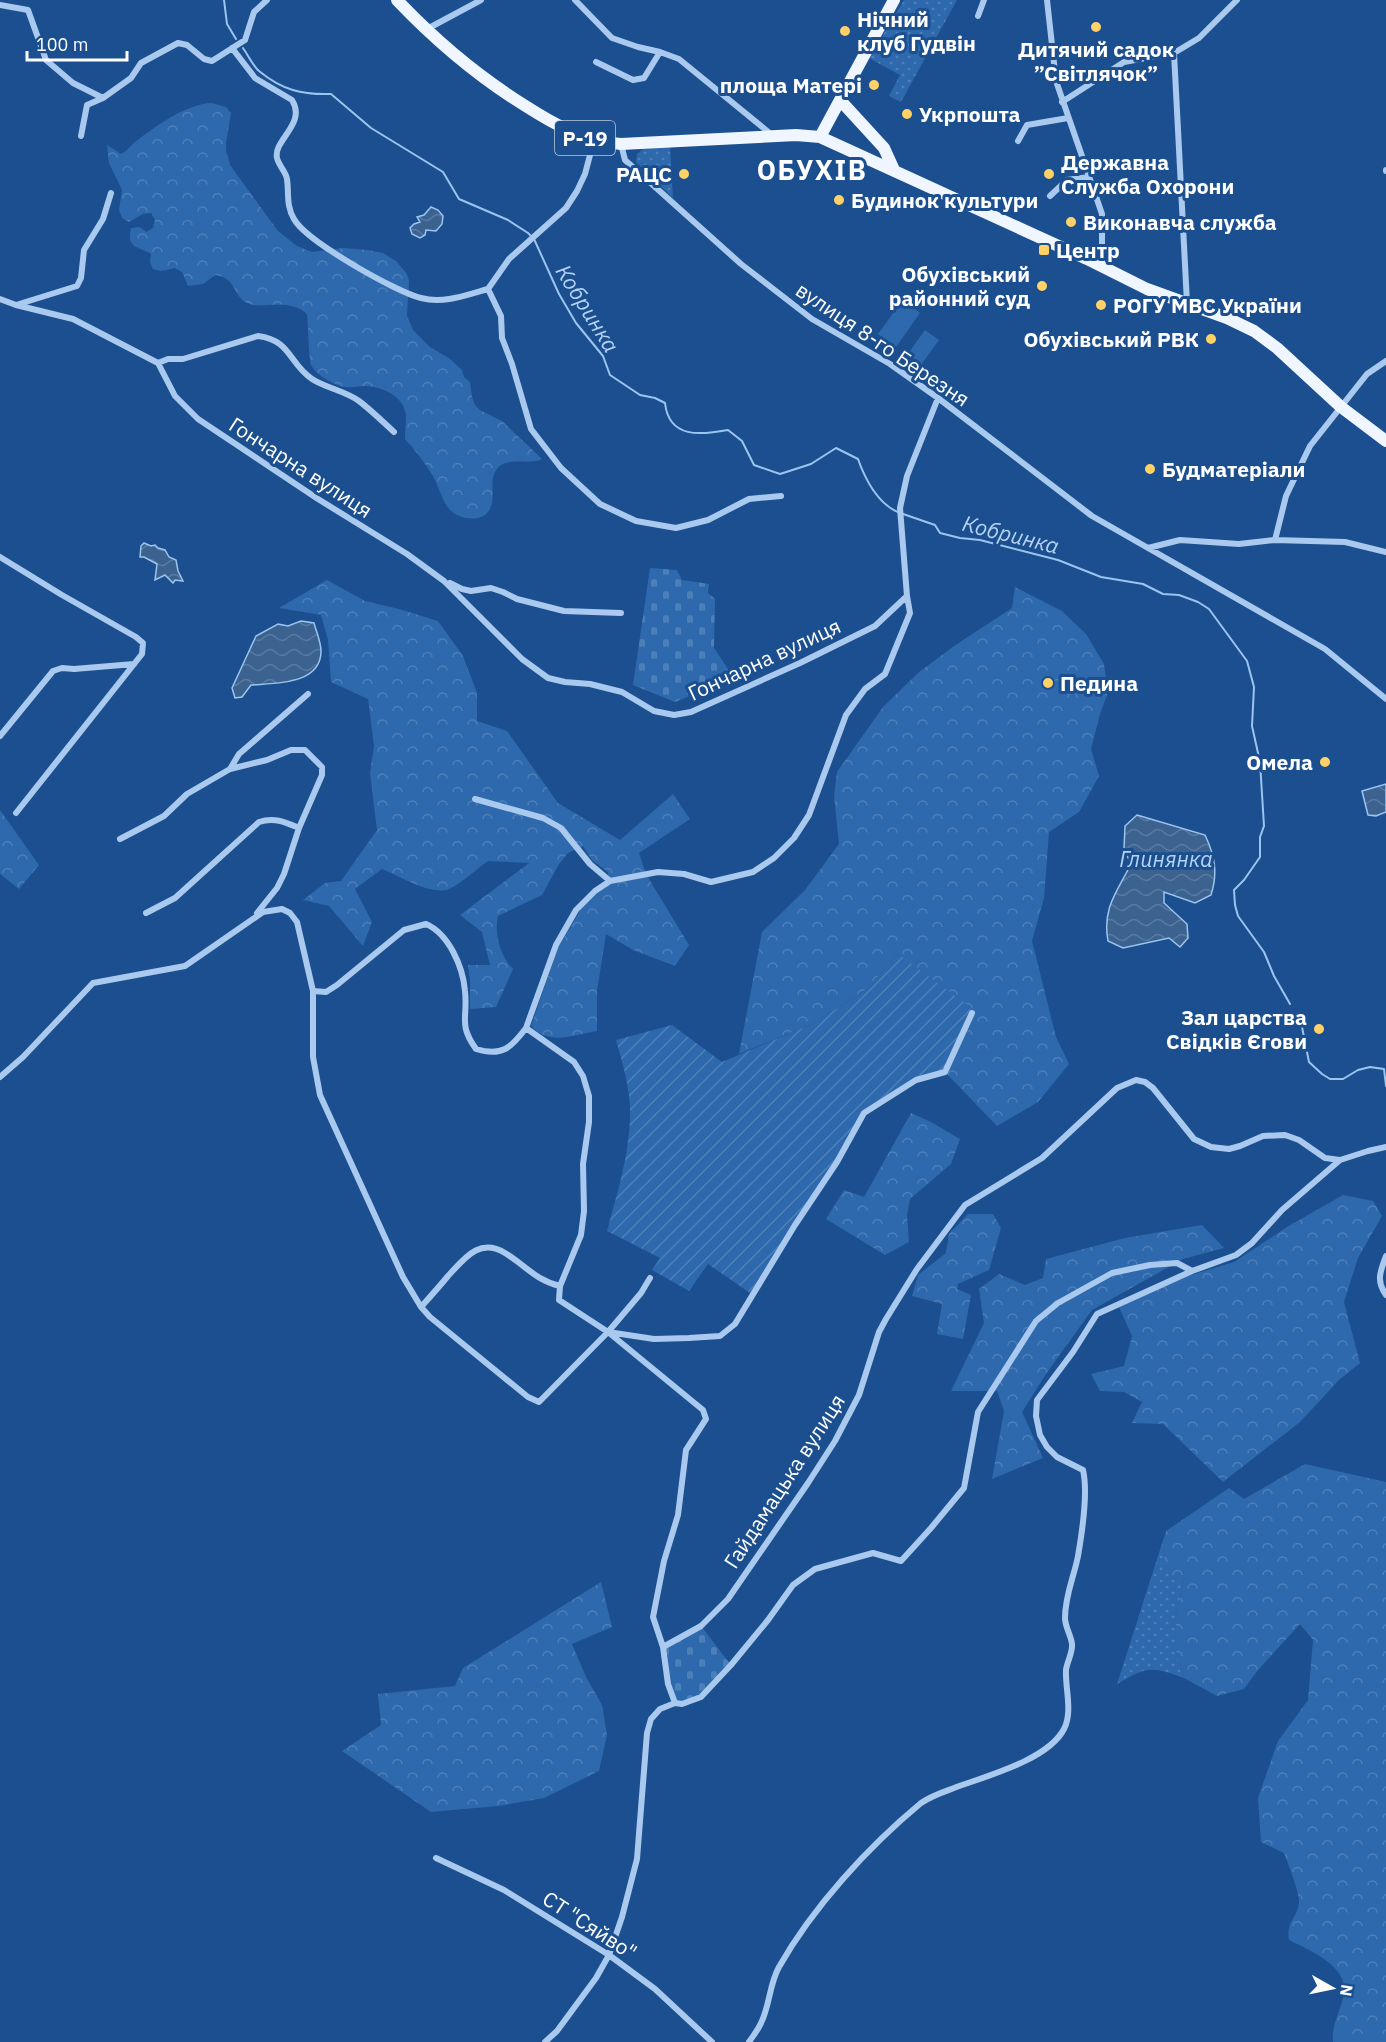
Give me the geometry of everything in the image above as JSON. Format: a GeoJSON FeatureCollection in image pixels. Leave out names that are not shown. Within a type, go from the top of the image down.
{"type":"FeatureCollection","features":[{"type":"Feature","properties":{"kind":"main road","name":"Р-19"},"geometry":{"type":"LineString","coordinates":[[397,0],[451,54],[496,87],[564,129],[594,141],[621,144],[796,135],[820,137]]}},
{"type":"Feature","properties":{"kind":"main road"},"geometry":{"type":"LineString","coordinates":[[894,0],[820,137],[1102,266],[1147,289],[1227,318],[1254,331],[1277,348],[1341,407],[1386,441]]}},
{"type":"Feature","properties":{"kind":"main road"},"geometry":{"type":"LineString","coordinates":[[840,100],[884,148],[894,170]]}},
{"type":"Feature","properties":{"kind":"street"},"geometry":{"type":"LineString","coordinates":[[81,136],[87,105],[103,98],[131,78],[141,63],[178,43],[187,45],[204,59],[212,61],[245,40],[254,12],[267,0]]}},
{"type":"Feature","properties":{"kind":"street"},"geometry":{"type":"LineString","coordinates":[[427,30],[481,0]]}},
{"type":"Feature","properties":{"kind":"street"},"geometry":{"type":"LineString","coordinates":[[575,0],[612,38],[680,59],[772,136]]}},
{"type":"Feature","properties":{"kind":"street"},"geometry":{"type":"LineString","coordinates":[[978,16],[984,0]]}},
{"type":"Feature","properties":{"kind":"street"},"geometry":{"type":"LineString","coordinates":[[1047,0],[1056,81],[1102,214],[1102,266]]}},
{"type":"Feature","properties":{"kind":"street"},"geometry":{"type":"LineString","coordinates":[[1062,102],[1124,62],[1174,53],[1199,38],[1237,0]]}},
{"type":"Feature","properties":{"kind":"street"},"geometry":{"type":"LineString","coordinates":[[0,5],[28,10],[45,60],[73,83],[103,98]]}},
{"type":"Feature","properties":{"kind":"street"},"geometry":{"type":"LineString","coordinates":[[232,48],[255,78],[292,100],[296,105],[292,129],[279,148],[277,158],[287,179],[290,211],[295,222],[335,255],[422,298],[451,300],[488,289],[509,259],[566,208],[585,174],[594,141]]}},
{"type":"Feature","properties":{"kind":"street"},"geometry":{"type":"LineString","coordinates":[[596,62],[633,80],[644,78],[660,52]]}},
{"type":"Feature","properties":{"kind":"street"},"geometry":{"type":"LineString","coordinates":[[1174,53],[1187,304]]}},
{"type":"Feature","properties":{"kind":"street"},"geometry":{"type":"LineString","coordinates":[[1018,141],[1027,125],[1068,118]]}},
{"type":"Feature","properties":{"kind":"street","name":"вулиця 8-го Березня"},"geometry":{"type":"LineString","coordinates":[[621,144],[625,160],[741,264],[812,319],[890,364],[1092,516],[1325,649],[1386,699]]}},
{"type":"Feature","properties":{"kind":"street"},"geometry":{"type":"LineString","coordinates":[[1050,196],[1067,180],[1089,177]]}},
{"type":"Feature","properties":{"kind":"street"},"geometry":{"type":"LineString","coordinates":[[16,306],[77,286],[81,278],[84,250],[103,219],[111,193]]}},
{"type":"Feature","properties":{"kind":"street"},"geometry":{"type":"LineString","coordinates":[[488,289],[501,316],[502,338],[531,429],[561,468],[600,504],[636,521],[676,528],[708,520],[748,499],[782,496]]}},
{"type":"Feature","properties":{"kind":"street"},"geometry":{"type":"LineString","coordinates":[[0,299],[16,306],[73,319],[158,363],[168,359],[183,359],[258,336],[268,338],[281,344],[304,373],[312,379],[358,400],[394,432]]}},
{"type":"Feature","properties":{"kind":"street"},"geometry":{"type":"LineString","coordinates":[[1275,540],[1286,496],[1310,447],[1367,374],[1386,361]]}},
{"type":"Feature","properties":{"kind":"street","name":"Гончарна вулиця"},"geometry":{"type":"LineString","coordinates":[[158,363],[175,396],[198,419],[444,580],[462,589],[471,591],[490,588],[517,600],[564,611],[621,613]]}},
{"type":"Feature","properties":{"kind":"street"},"geometry":{"type":"LineString","coordinates":[[314,991],[326,992],[404,930],[426,924],[436,928],[453,952],[462,973],[466,1036],[476,1049],[496,1053],[505,1050],[516,1041],[526,1028],[556,945],[576,910],[609,881],[658,872],[684,874],[711,882],[753,872],[774,858],[794,837],[809,815],[846,715],[865,689],[885,674],[910,613],[900,508],[907,476],[938,398]]}},
{"type":"Feature","properties":{"kind":"street"},"geometry":{"type":"LineString","coordinates":[[1148,548],[1180,540],[1239,544],[1275,540],[1345,542],[1386,552]]}},
{"type":"Feature","properties":{"kind":"street"},"geometry":{"type":"LineString","coordinates":[[0,557],[136,637],[142,643],[142,654],[16,813]]}},
{"type":"Feature","properties":{"kind":"street","name":"Гончарна вулиця"},"geometry":{"type":"LineString","coordinates":[[444,580],[522,658],[548,678],[590,684],[622,692],[654,711],[674,715],[691,712],[875,626],[907,596]]}},
{"type":"Feature","properties":{"kind":"street"},"geometry":{"type":"LineString","coordinates":[[0,736],[53,671],[62,668],[134,664]]}},
{"type":"Feature","properties":{"kind":"street"},"geometry":{"type":"LineString","coordinates":[[230,769],[239,754],[308,694]]}},
{"type":"Feature","properties":{"kind":"street"},"geometry":{"type":"LineString","coordinates":[[120,839],[164,816],[187,794],[230,769],[267,760],[291,750],[306,750],[321,767],[322,775],[299,828],[284,874],[277,888],[253,918]]}},
{"type":"Feature","properties":{"kind":"street"},"geometry":{"type":"LineString","coordinates":[[476,799],[543,818],[561,828],[590,864],[609,881]]}},
{"type":"Feature","properties":{"kind":"street"},"geometry":{"type":"LineString","coordinates":[[146,913],[175,898],[259,822],[280,820],[299,828]]}},
{"type":"Feature","properties":{"kind":"street"},"geometry":{"type":"LineString","coordinates":[[0,1077],[23,1057],[93,983],[185,966],[253,918],[264,912],[282,909],[290,913],[297,922],[314,991],[313,1057],[320,1095],[403,1277],[421,1307],[528,1397],[538,1402],[608,1332],[641,1293],[650,1278]]}},
{"type":"Feature","properties":{"kind":"street"},"geometry":{"type":"LineString","coordinates":[[608,1332],[654,1339],[689,1338],[720,1336],[735,1324],[795,1225],[837,1162],[864,1113],[916,1080],[945,1072],[972,1013]]}},
{"type":"Feature","properties":{"kind":"street"},"geometry":{"type":"LineString","coordinates":[[526,1028],[574,1062],[583,1076],[589,1096],[589,1122],[583,1164],[584,1211],[581,1235],[560,1286],[559,1300],[608,1332],[703,1410],[706,1419],[686,1450],[678,1515],[664,1561],[653,1617],[663,1647],[668,1684],[675,1703]]}},
{"type":"Feature","properties":{"kind":"street","name":"Гайдамацька вулиця"},"geometry":{"type":"LineString","coordinates":[[663,1647],[701,1626],[728,1599],[808,1483],[835,1441],[859,1395],[879,1332],[886,1319],[917,1269],[965,1205],[1042,1158],[1116,1088],[1136,1080],[1145,1082],[1153,1088],[1194,1139],[1211,1147],[1229,1149],[1263,1136],[1285,1135],[1299,1140],[1325,1158],[1340,1160]]}},
{"type":"Feature","properties":{"kind":"street"},"geometry":{"type":"LineString","coordinates":[[749,2042],[762,2022],[770,1985],[790,1950],[832,1893],[891,1831],[923,1801],[1025,1762],[1041,1752],[1064,1728],[1067,1716],[1066,1670],[1072,1645],[1065,1620],[1068,1591],[1078,1557],[1086,1482],[1083,1470],[1057,1456],[1047,1447],[1040,1435],[1036,1416],[1037,1400],[1073,1352],[1097,1314],[1192,1271],[1236,1255],[1252,1243],[1282,1210],[1340,1160],[1384,1148],[1386,1156]]}},
{"type":"Feature","properties":{"kind":"street"},"geometry":{"type":"LineString","coordinates":[[421,1307],[468,1254],[486,1247],[504,1252],[534,1276],[560,1286]]}},
{"type":"Feature","properties":{"kind":"street"},"geometry":{"type":"LineString","coordinates":[[1386,1256],[1381,1269],[1380,1286],[1386,1295]]}},
{"type":"Feature","properties":{"kind":"street"},"geometry":{"type":"LineString","coordinates":[[545,2042],[563,2023],[596,1978],[609,1955],[622,1917],[637,1859],[647,1733],[651,1719],[660,1709],[701,1697],[768,1620],[793,1585],[815,1569],[873,1553],[902,1561],[964,1488],[978,1412],[1036,1321],[1058,1303],[1112,1273],[1150,1265],[1177,1263],[1192,1271]]}},
{"type":"Feature","properties":{"kind":"street","name":"СТ \"Сяйво\""},"geometry":{"type":"LineString","coordinates":[[436,1858],[504,1890],[609,1955],[655,1989],[712,2042]]}},
{"type":"Feature","properties":{"kind":"green space"},"geometry":{"type":"Polygon","coordinates":[[[904,0],[957,0],[901,102],[889,96],[900,75],[869,58],[904,0]]]}},
{"type":"Feature","properties":{"kind":"green space"},"geometry":{"type":"Polygon","coordinates":[[[211,103],[226,107],[231,113],[226,143],[230,165],[278,231],[297,246],[312,252],[344,248],[368,250],[383,253],[396,261],[407,274],[409,281],[407,316],[413,330],[430,347],[450,359],[462,370],[464,377],[470,382],[475,405],[480,410],[502,421],[542,459],[501,465],[494,475],[492,504],[487,513],[477,518],[465,518],[450,510],[433,476],[405,439],[405,409],[397,398],[378,388],[341,386],[317,373],[310,362],[307,314],[292,306],[247,303],[242,300],[231,283],[215,275],[203,284],[188,286],[182,272],[175,268],[161,271],[153,269],[150,262],[151,254],[134,246],[130,240],[131,228],[140,227],[146,232],[153,228],[155,220],[151,213],[143,214],[129,222],[122,218],[119,210],[122,190],[109,163],[107,145],[121,154],[171,117],[191,108],[211,103]]]}},
{"type":"Feature","properties":{"kind":"green space"},"geometry":{"type":"Polygon","coordinates":[[[670,146],[673,198],[636,162],[637,154],[643,149],[670,146]]]}},
{"type":"Feature","properties":{"kind":"green space"},"geometry":{"type":"Polygon","coordinates":[[[903,300],[920,313],[896,347],[878,334],[903,300]]]}},
{"type":"Feature","properties":{"kind":"green space"},"geometry":{"type":"Polygon","coordinates":[[[925,330],[939,340],[921,365],[907,355],[925,330]]]}},
{"type":"Feature","properties":{"kind":"green space"},"geometry":{"type":"Polygon","coordinates":[[[650,568],[677,570],[682,580],[709,584],[708,593],[715,599],[714,648],[734,678],[675,702],[633,685],[650,568]]]}},
{"type":"Feature","properties":{"kind":"green space"},"geometry":{"type":"Polygon","coordinates":[[[327,580],[365,601],[438,621],[463,656],[477,693],[477,721],[507,731],[558,803],[620,840],[673,794],[690,819],[639,853],[646,874],[689,945],[675,966],[633,950],[606,934],[597,991],[597,1031],[562,1038],[546,1036],[531,1026],[558,948],[585,902],[605,888],[609,881],[608,872],[592,860],[583,846],[568,853],[559,864],[542,895],[498,916],[499,944],[508,964],[513,969],[496,1007],[470,1009],[468,965],[490,965],[482,932],[460,915],[529,863],[488,861],[458,884],[442,890],[425,888],[382,869],[355,889],[372,922],[363,946],[329,906],[303,900],[325,883],[341,881],[377,830],[370,773],[374,746],[368,699],[331,682],[328,640],[321,615],[279,608],[327,580]]]}},
{"type":"Feature","properties":{"kind":"green space"},"geometry":{"type":"Polygon","coordinates":[[[1015,587],[1062,611],[1086,634],[1104,664],[1108,692],[1091,749],[1099,776],[1079,812],[1049,832],[1044,898],[1032,941],[1056,1037],[1069,1064],[1038,1102],[997,1126],[945,1072],[898,954],[866,990],[812,1024],[739,1054],[762,932],[805,890],[839,844],[834,796],[837,772],[883,707],[919,672],[1012,608],[1015,587]]]}},
{"type":"Feature","properties":{"kind":"green space"},"geometry":{"type":"Polygon","coordinates":[[[0,810],[39,865],[19,889],[0,874],[0,810]]]}},
{"type":"Feature","properties":{"kind":"green space"},"geometry":{"type":"Polygon","coordinates":[[[898,954],[969,1006],[972,1013],[945,1072],[916,1080],[864,1113],[753,1295],[708,1264],[689,1291],[652,1270],[660,1258],[607,1231],[625,1160],[630,1117],[628,1088],[616,1040],[672,1025],[722,1062],[812,1024],[866,990],[898,954]]]}},
{"type":"Feature","properties":{"kind":"green space"},"geometry":{"type":"Polygon","coordinates":[[[911,1113],[960,1139],[951,1164],[910,1199],[907,1215],[909,1242],[885,1255],[826,1219],[844,1190],[864,1197],[911,1113]]]}},
{"type":"Feature","properties":{"kind":"green space"},"geometry":{"type":"Polygon","coordinates":[[[1343,1195],[1373,1201],[1382,1216],[1358,1258],[1344,1302],[1360,1363],[1339,1380],[1300,1422],[1223,1482],[1163,1424],[1132,1423],[1142,1402],[1124,1392],[1100,1391],[1091,1374],[1124,1366],[1132,1336],[1119,1307],[1188,1276],[1234,1262],[1287,1227],[1343,1195]]]}},
{"type":"Feature","properties":{"kind":"green space"},"geometry":{"type":"Polygon","coordinates":[[[968,1214],[993,1214],[1001,1228],[989,1270],[958,1284],[957,1289],[971,1295],[963,1339],[937,1334],[942,1304],[912,1296],[918,1275],[946,1253],[949,1234],[968,1214]]]}},
{"type":"Feature","properties":{"kind":"green space"},"geometry":{"type":"Polygon","coordinates":[[[1202,1225],[1224,1248],[1183,1259],[1092,1310],[1022,1412],[1043,1458],[992,1479],[1004,1411],[997,1391],[951,1391],[984,1323],[979,1289],[999,1274],[1025,1285],[1043,1278],[1046,1259],[1125,1238],[1202,1225]]]}},
{"type":"Feature","properties":{"kind":"green space"},"geometry":{"type":"Polygon","coordinates":[[[1305,1464],[1386,1482],[1386,2042],[1333,2042],[1344,1983],[1333,1966],[1289,1940],[1290,1924],[1299,1903],[1296,1886],[1284,1853],[1261,1842],[1258,1798],[1278,1741],[1308,1700],[1313,1640],[1300,1624],[1244,1689],[1217,1696],[1184,1678],[1176,1650],[1176,1615],[1184,1580],[1171,1576],[1164,1558],[1166,1531],[1229,1488],[1244,1499],[1305,1464]]]}},
{"type":"Feature","properties":{"kind":"green space"},"geometry":{"type":"Polygon","coordinates":[[[1166,1531],[1164,1558],[1184,1580],[1176,1615],[1176,1650],[1184,1678],[1164,1671],[1150,1670],[1143,1671],[1117,1684],[1166,1531]]]}},
{"type":"Feature","properties":{"kind":"green space"},"geometry":{"type":"Polygon","coordinates":[[[601,1582],[612,1627],[572,1644],[586,1677],[602,1705],[607,1735],[599,1771],[544,1798],[498,1806],[431,1812],[342,1751],[381,1725],[378,1694],[455,1686],[463,1668],[601,1582]]]}},
{"type":"Feature","properties":{"kind":"green space"},"geometry":{"type":"Polygon","coordinates":[[[701,1626],[731,1665],[701,1697],[675,1703],[663,1647],[701,1626]]]}},
{"type":"Feature","properties":{"kind":"water"},"geometry":{"type":"Polygon","coordinates":[[[431,207],[443,216],[442,224],[436,231],[426,230],[425,235],[420,238],[412,234],[410,228],[420,222],[417,217],[424,215],[431,207]]]}},
{"type":"Feature","properties":{"kind":"water"},"geometry":{"type":"Polygon","coordinates":[[[144,543],[165,550],[169,557],[176,560],[183,581],[175,580],[173,583],[165,575],[155,580],[157,564],[140,557],[141,546],[144,543]]]}},
{"type":"Feature","properties":{"kind":"water"},"geometry":{"type":"Polygon","coordinates":[[[301,621],[314,623],[319,640],[321,651],[319,662],[313,670],[295,680],[251,685],[242,697],[235,698],[232,688],[256,636],[278,624],[288,626],[301,621]]]}},
{"type":"Feature","properties":{"kind":"water"},"geometry":{"type":"Polygon","coordinates":[[[1386,784],[1386,812],[1376,816],[1368,815],[1362,791],[1386,784]]]}},
{"type":"Feature","properties":{"kind":"water","name":"Глинянка"},"geometry":{"type":"Polygon","coordinates":[[[1137,815],[1205,835],[1211,850],[1215,872],[1211,895],[1195,903],[1164,892],[1164,903],[1187,924],[1188,938],[1180,947],[1169,938],[1123,948],[1108,941],[1109,910],[1131,864],[1124,849],[1125,826],[1137,815]]]}},
{"type":"Feature","properties":{"kind":"waterway","name":"Кобринка"},"geometry":{"type":"LineString","coordinates":[[224,0],[227,24],[236,39]]}},
{"type":"Feature","properties":{"kind":"waterway","name":"Кобринка"},"geometry":{"type":"LineString","coordinates":[[243,48],[257,69],[276,83],[311,94],[331,94],[371,128],[443,172],[459,199],[508,220],[528,233],[534,239],[559,294],[576,323],[603,356],[610,375],[640,395],[665,403],[668,415],[680,429],[697,433],[728,430],[742,441],[754,465],[780,474],[811,464],[836,448],[858,459],[864,475],[878,497],[898,512]]}},
{"type":"Feature","properties":{"kind":"waterway","name":"Кобринка"},"geometry":{"type":"LineString","coordinates":[[903,514],[935,525],[940,533],[980,540],[1058,560],[1101,577],[1143,584],[1163,594],[1179,595],[1198,602],[1209,609],[1247,661],[1254,687],[1252,726],[1260,762],[1264,826],[1260,837],[1260,857],[1234,890],[1235,905],[1238,916],[1264,952],[1290,1004]]}},
{"type":"Feature","properties":{"kind":"waterway","name":"Кобринка"},"geometry":{"type":"LineString","coordinates":[[1295,1014],[1302,1027],[1309,1062],[1322,1074],[1330,1079],[1343,1079],[1358,1070],[1370,1067],[1384,1069],[1386,1086]]}},
{"type":"Feature","properties":{"kind":"place","name":"Дитячий садок ”Світлячок”"},"geometry":{"type":"Point","coordinates":[1096,27]}},
{"type":"Feature","properties":{"kind":"place","name":"Нічний клуб Гудвін"},"geometry":{"type":"Point","coordinates":[845,31]}},
{"type":"Feature","properties":{"kind":"place","name":"площа Матері"},"geometry":{"type":"Point","coordinates":[874,85]}},
{"type":"Feature","properties":{"kind":"place","name":"Укрпошта"},"geometry":{"type":"Point","coordinates":[907,114]}},
{"type":"Feature","properties":{"kind":"place","name":"РАЦС"},"geometry":{"type":"Point","coordinates":[684,174]}},
{"type":"Feature","properties":{"kind":"place","name":"Державна Служба Охорони"},"geometry":{"type":"Point","coordinates":[1049,174]}},
{"type":"Feature","properties":{"kind":"place","name":"Будинок культури"},"geometry":{"type":"Point","coordinates":[839,200]}},
{"type":"Feature","properties":{"kind":"place","name":"Виконавча служба"},"geometry":{"type":"Point","coordinates":[1071,222]}},
{"type":"Feature","properties":{"kind":"place","name":"Центр"},"geometry":{"type":"Point","coordinates":[1044,250]}},
{"type":"Feature","properties":{"kind":"place","name":"Обухівський районний суд"},"geometry":{"type":"Point","coordinates":[1042,286]}},
{"type":"Feature","properties":{"kind":"place","name":"РОГУ МВС України"},"geometry":{"type":"Point","coordinates":[1101,305]}},
{"type":"Feature","properties":{"kind":"place","name":"Обухівський РВК"},"geometry":{"type":"Point","coordinates":[1211,339]}},
{"type":"Feature","properties":{"kind":"place","name":"Будматеріали"},"geometry":{"type":"Point","coordinates":[1150,469]}},
{"type":"Feature","properties":{"kind":"place","name":"Педина"},"geometry":{"type":"Point","coordinates":[1048,683]}},
{"type":"Feature","properties":{"kind":"place","name":"Омела"},"geometry":{"type":"Point","coordinates":[1325,762]}},
{"type":"Feature","properties":{"kind":"place","name":"Зал царства Свідків Єгови"},"geometry":{"type":"Point","coordinates":[1319,1029]}},
{"type":"Feature","properties":{"kind":"district","name":"ОБУХІВ"},"geometry":{"type":"Point","coordinates":[812,169]}}]}
